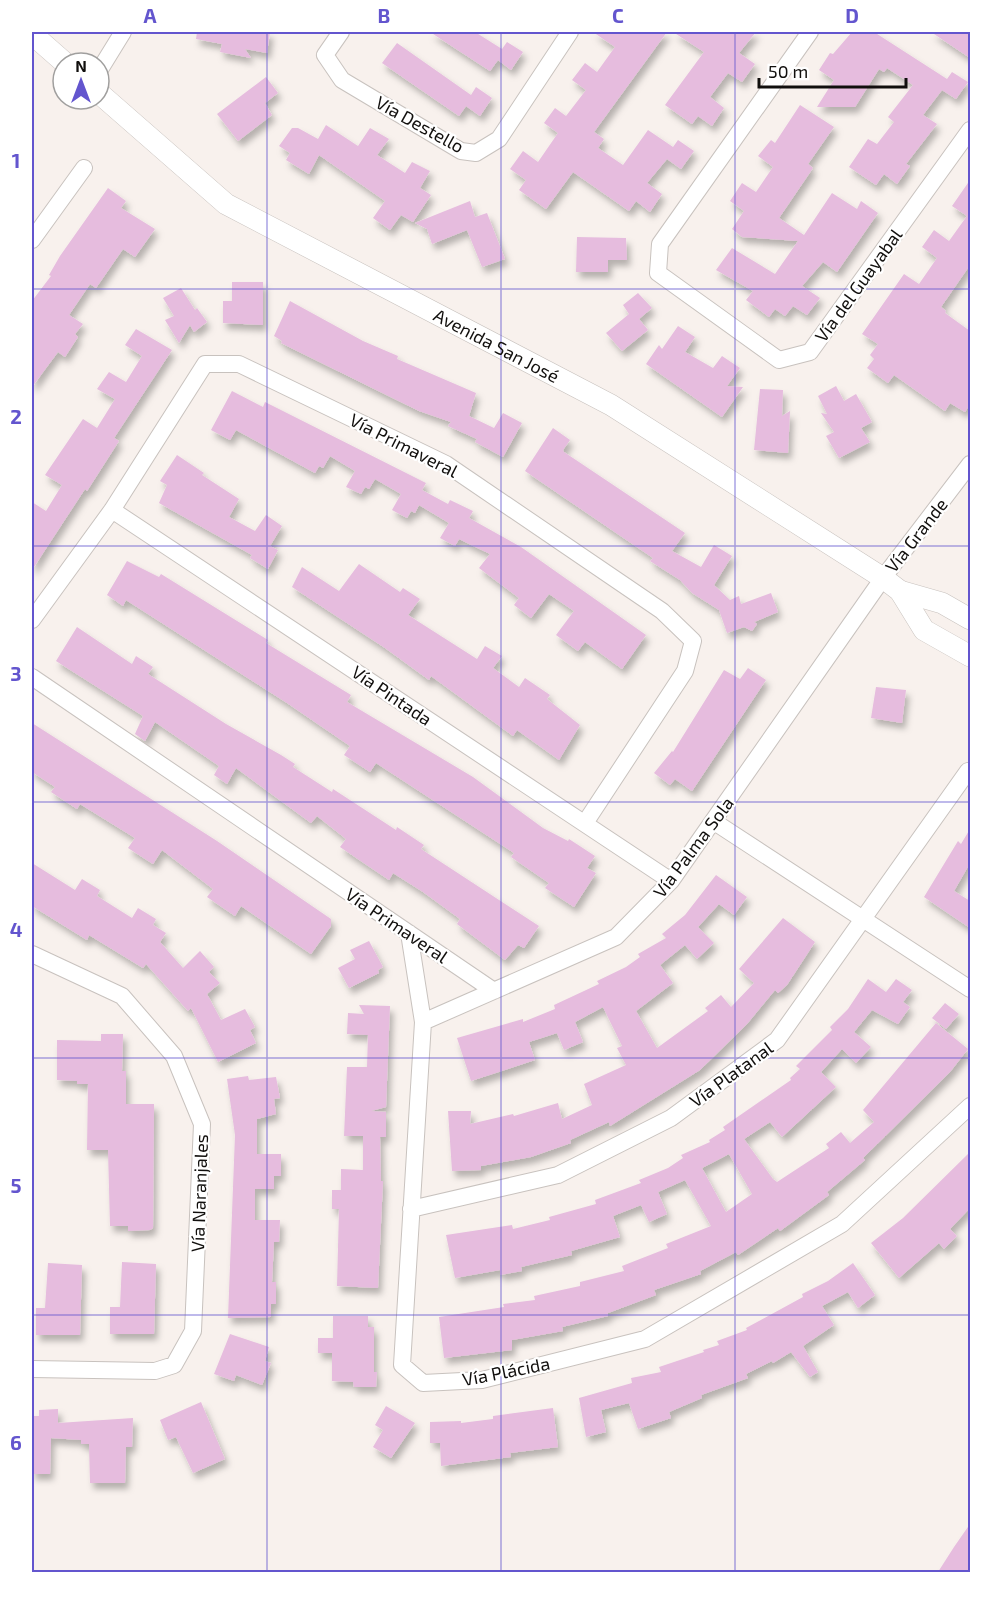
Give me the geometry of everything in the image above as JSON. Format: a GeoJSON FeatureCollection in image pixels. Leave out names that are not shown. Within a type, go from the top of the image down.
{"type":"FeatureCollection","features":[{"type":"Feature","properties":{"kind":"street"},"geometry":{"type":"LineString","coordinates":[[111,52],[123,32]]}},
{"type":"Feature","properties":{"kind":"street","name":"Vía Destello"},"geometry":{"type":"LineString","coordinates":[[341,32],[325,55],[342,80],[461,151],[476,153],[499,139],[570,32]]}},
{"type":"Feature","properties":{"kind":"street","name":"Vía del Guayabal"},"geometry":{"type":"LineString","coordinates":[[810,32],[660,244],[658,273],[779,360],[810,352],[970,130]]}},
{"type":"Feature","properties":{"kind":"street"},"geometry":{"type":"LineString","coordinates":[[32,34],[51,51]]}},
{"type":"Feature","properties":{"kind":"street","name":"Avenida San José"},"geometry":{"type":"LineString","coordinates":[[111,103],[226,204],[611,405],[883,578],[900,591],[924,630],[970,656]]}},
{"type":"Feature","properties":{"kind":"street"},"geometry":{"type":"LineString","coordinates":[[32,240],[84,168]]}},
{"type":"Feature","properties":{"kind":"street","name":"Vía Primaveral"},"geometry":{"type":"LineString","coordinates":[[32,620],[112,510],[205,364],[239,364],[446,464],[662,611],[693,640],[685,671],[585,823]]}},
{"type":"Feature","properties":{"kind":"street","name":"Vía Grande"},"geometry":{"type":"LineString","coordinates":[[883,578],[970,464]]}},
{"type":"Feature","properties":{"kind":"street","name":"Vía Pintada"},"geometry":{"type":"LineString","coordinates":[[112,510],[671,881]]}},
{"type":"Feature","properties":{"kind":"street","name":"Vía Palma Sola"},"geometry":{"type":"LineString","coordinates":[[423,1022],[616,937],[671,881],[883,578]]}},
{"type":"Feature","properties":{"kind":"street","name":"Avenida San José"},"geometry":{"type":"LineString","coordinates":[[900,591],[942,603],[970,620]]}},
{"type":"Feature","properties":{"kind":"street","name":"Vía Primaveral"},"geometry":{"type":"LineString","coordinates":[[32,677],[494,991]]}},
{"type":"Feature","properties":{"kind":"street","name":"Vía Platanal"},"geometry":{"type":"LineString","coordinates":[[411,1209],[558,1175],[671,1118],[777,1040],[968,771]]}},
{"type":"Feature","properties":{"kind":"street"},"geometry":{"type":"LineString","coordinates":[[713,822],[970,989]]}},
{"type":"Feature","properties":{"kind":"street","name":"Vía Plácida"},"geometry":{"type":"LineString","coordinates":[[409,933],[423,1022],[402,1365],[423,1383],[482,1380],[645,1339],[842,1224],[970,1106]]}},
{"type":"Feature","properties":{"kind":"street","name":"Vía Naranjales"},"geometry":{"type":"LineString","coordinates":[[32,954],[122,996],[174,1056],[201,1124],[193,1331],[174,1365],[154,1371],[32,1370]]}},
{"type":"Feature","properties":{"kind":"building"},"geometry":{"type":"Polygon","coordinates":[[[197,32],[270,32],[267,53],[245,49],[251,58],[220,52],[222,44],[196,39],[197,32]]]}},
{"type":"Feature","properties":{"kind":"building"},"geometry":{"type":"Polygon","coordinates":[[[430,32],[475,32],[502,49],[507,42],[523,52],[511,70],[498,60],[490,71],[430,32]]]}},
{"type":"Feature","properties":{"kind":"building"},"geometry":{"type":"Polygon","coordinates":[[[593,32],[667,32],[594,132],[604,139],[598,148],[623,165],[648,130],[673,147],[678,140],[694,151],[681,169],[667,159],[647,183],[662,194],[650,212],[636,201],[629,211],[573,172],[546,209],[519,190],[526,180],[510,169],[523,151],[538,162],[558,133],[544,123],[555,108],[566,116],[586,90],[572,80],[585,63],[597,72],[615,47],[593,32]]]}},
{"type":"Feature","properties":{"kind":"building"},"geometry":{"type":"Polygon","coordinates":[[[673,32],[756,32],[739,53],[755,64],[742,82],[728,73],[710,97],[724,108],[712,126],[698,116],[692,124],[665,105],[704,52],[673,32]]]}},
{"type":"Feature","properties":{"kind":"building"},"geometry":{"type":"Polygon","coordinates":[[[852,32],[874,32],[947,79],[952,72],[968,82],[956,99],[942,90],[923,115],[937,124],[906,164],[910,166],[897,184],[884,174],[876,185],[849,167],[868,139],[877,144],[894,122],[888,117],[913,85],[887,68],[884,72],[879,69],[855,107],[817,107],[834,80],[819,70],[830,53],[833,54],[852,32]]]}},
{"type":"Feature","properties":{"kind":"building"},"geometry":{"type":"Polygon","coordinates":[[[931,32],[970,32],[970,58],[931,32]]]}},
{"type":"Feature","properties":{"kind":"building"},"geometry":{"type":"Polygon","coordinates":[[[397,43],[471,95],[476,87],[492,98],[480,116],[466,106],[459,116],[382,63],[397,43]]]}},
{"type":"Feature","properties":{"kind":"building"},"geometry":{"type":"Polygon","coordinates":[[[266,77],[278,93],[265,103],[272,115],[238,141],[217,114],[266,77]]]}},
{"type":"Feature","properties":{"kind":"building"},"geometry":{"type":"Polygon","coordinates":[[[800,105],[834,127],[808,164],[813,168],[779,218],[804,235],[832,193],[857,209],[861,201],[878,213],[837,272],[823,262],[802,286],[820,298],[807,315],[793,306],[785,316],[775,309],[769,317],[746,300],[753,291],[716,270],[732,248],[775,274],[798,241],[742,237],[732,229],[744,211],[730,201],[742,183],[756,192],[773,167],[758,156],[771,140],[775,143],[800,105]]]}},
{"type":"Feature","properties":{"kind":"building"},"geometry":{"type":"Polygon","coordinates":[[[326,125],[358,146],[370,128],[389,139],[377,155],[405,173],[412,162],[430,171],[420,188],[431,195],[413,222],[401,215],[390,230],[373,218],[385,201],[319,155],[309,174],[286,160],[290,153],[279,146],[292,128],[298,128],[318,139],[326,125]]]}},
{"type":"Feature","properties":{"kind":"building"},"geometry":{"type":"Polygon","coordinates":[[[970,180],[970,265],[941,307],[946,311],[945,313],[970,331],[970,404],[965,412],[950,403],[945,411],[894,375],[888,383],[867,368],[874,359],[870,355],[878,344],[862,334],[904,274],[919,284],[937,258],[922,247],[934,230],[949,241],[967,216],[952,206],[970,180]]]}},
{"type":"Feature","properties":{"kind":"building"},"geometry":{"type":"Polygon","coordinates":[[[108,188],[126,201],[121,208],[155,229],[135,257],[123,249],[96,288],[90,284],[69,315],[83,324],[75,334],[78,337],[65,357],[58,352],[32,387],[32,301],[51,276],[49,275],[60,256],[108,188]]]}},
{"type":"Feature","properties":{"kind":"building"},"geometry":{"type":"Polygon","coordinates":[[[470,201],[475,217],[487,213],[505,259],[482,267],[467,230],[432,244],[427,229],[415,223],[470,201]]]}},
{"type":"Feature","properties":{"kind":"building"},"geometry":{"type":"Polygon","coordinates":[[[577,237],[626,238],[627,260],[608,260],[608,272],[576,272],[577,237]]]}},
{"type":"Feature","properties":{"kind":"building"},"geometry":{"type":"Polygon","coordinates":[[[232,282],[263,282],[263,325],[223,323],[223,301],[232,301],[232,282]]]}},
{"type":"Feature","properties":{"kind":"building"},"geometry":{"type":"Polygon","coordinates":[[[181,288],[195,310],[197,308],[207,322],[194,332],[190,325],[179,343],[165,320],[174,316],[163,298],[181,288]]]}},
{"type":"Feature","properties":{"kind":"building"},"geometry":{"type":"Polygon","coordinates":[[[638,293],[652,308],[639,319],[648,330],[622,351],[606,333],[629,314],[623,305],[638,293]]]}},
{"type":"Feature","properties":{"kind":"building"},"geometry":{"type":"Polygon","coordinates":[[[290,301],[363,341],[398,356],[397,359],[476,393],[469,416],[494,428],[503,413],[522,423],[503,457],[475,442],[477,439],[448,426],[451,422],[419,411],[281,343],[282,341],[274,336],[290,301]]]}},
{"type":"Feature","properties":{"kind":"building"},"geometry":{"type":"Polygon","coordinates":[[[678,326],[695,337],[685,352],[713,368],[722,356],[740,368],[727,386],[743,387],[722,417],[646,364],[659,345],[662,349],[678,326]]]}},
{"type":"Feature","properties":{"kind":"building"},"geometry":{"type":"Polygon","coordinates":[[[136,329],[172,350],[114,438],[119,441],[32,570],[32,502],[46,511],[62,485],[45,475],[83,419],[97,428],[115,399],[97,389],[109,372],[126,382],[142,356],[125,345],[136,329]]]}},
{"type":"Feature","properties":{"kind":"building"},"geometry":{"type":"Polygon","coordinates":[[[836,386],[844,401],[856,394],[872,422],[861,428],[870,442],[839,458],[826,436],[834,432],[821,413],[827,414],[818,396],[836,386]]]}},
{"type":"Feature","properties":{"kind":"building"},"geometry":{"type":"Polygon","coordinates":[[[760,389],[783,390],[782,416],[790,411],[788,453],[754,450],[760,389]]]}},
{"type":"Feature","properties":{"kind":"building"},"geometry":{"type":"Polygon","coordinates":[[[232,391],[263,407],[265,402],[426,483],[422,490],[448,504],[450,500],[473,511],[469,518],[521,547],[646,635],[622,669],[585,642],[578,651],[556,635],[574,611],[549,594],[531,618],[514,605],[519,598],[479,568],[490,554],[459,539],[455,546],[440,538],[449,523],[419,505],[415,513],[411,511],[407,518],[392,510],[401,494],[375,479],[369,489],[365,487],[361,494],[346,487],[355,471],[330,456],[323,468],[319,466],[315,473],[236,430],[230,440],[211,430],[232,391]]]}},
{"type":"Feature","properties":{"kind":"building"},"geometry":{"type":"Polygon","coordinates":[[[553,428],[570,440],[564,452],[685,533],[672,551],[701,567],[714,545],[732,556],[714,585],[730,600],[739,596],[741,604],[771,593],[778,612],[754,622],[757,624],[752,631],[744,627],[727,633],[719,610],[692,593],[680,580],[650,561],[653,558],[525,471],[553,428]]]}},
{"type":"Feature","properties":{"kind":"building"},"geometry":{"type":"Polygon","coordinates":[[[177,455],[204,473],[202,475],[239,499],[229,517],[255,531],[266,515],[282,526],[270,546],[278,550],[268,569],[250,558],[252,555],[159,503],[167,485],[160,481],[177,455]]]}},
{"type":"Feature","properties":{"kind":"building"},"geometry":{"type":"Polygon","coordinates":[[[127,561],[159,577],[161,574],[268,640],[266,643],[351,695],[347,702],[473,777],[543,828],[568,841],[569,839],[595,856],[587,868],[596,873],[574,907],[545,888],[549,883],[511,857],[514,853],[376,763],[370,772],[344,755],[350,746],[287,703],[126,600],[123,606],[107,595],[127,561]]]}},
{"type":"Feature","properties":{"kind":"building"},"geometry":{"type":"Polygon","coordinates":[[[359,564],[400,592],[403,588],[420,599],[408,615],[477,659],[485,646],[502,656],[493,668],[519,687],[525,678],[550,695],[547,699],[580,725],[559,760],[517,730],[513,736],[431,676],[429,680],[292,587],[302,567],[339,591],[359,564]]]}},
{"type":"Feature","properties":{"kind":"building"},"geometry":{"type":"Polygon","coordinates":[[[77,627],[132,664],[136,656],[153,667],[148,674],[226,724],[281,755],[295,764],[293,767],[332,792],[333,789],[396,830],[397,827],[424,845],[421,849],[539,926],[524,948],[518,945],[505,960],[457,924],[460,919],[423,892],[393,873],[389,880],[340,847],[346,839],[317,816],[311,823],[236,768],[227,784],[214,775],[219,766],[155,722],[145,741],[135,734],[143,716],[56,661],[77,627]]]}},
{"type":"Feature","properties":{"kind":"building"},"geometry":{"type":"Polygon","coordinates":[[[748,668],[766,680],[692,791],[675,779],[670,785],[654,773],[673,752],[724,670],[740,679],[748,668]]]}},
{"type":"Feature","properties":{"kind":"building"},"geometry":{"type":"Polygon","coordinates":[[[876,687],[906,690],[902,723],[871,718],[876,687]]]}},
{"type":"Feature","properties":{"kind":"building"},"geometry":{"type":"Polygon","coordinates":[[[32,723],[217,841],[331,919],[331,926],[311,954],[241,906],[235,916],[207,897],[213,889],[162,850],[153,864],[128,848],[135,838],[80,804],[77,809],[51,792],[55,787],[32,772],[32,723]]]}},
{"type":"Feature","properties":{"kind":"building"},"geometry":{"type":"Polygon","coordinates":[[[970,829],[970,863],[954,891],[970,901],[970,928],[924,897],[958,841],[961,844],[970,829]]]}},
{"type":"Feature","properties":{"kind":"building"},"geometry":{"type":"Polygon","coordinates":[[[32,863],[75,890],[82,879],[100,890],[97,896],[132,918],[138,908],[156,919],[153,925],[166,933],[160,942],[183,968],[200,951],[214,967],[209,972],[220,983],[207,994],[221,1020],[245,1009],[255,1027],[250,1030],[256,1043],[218,1062],[191,1008],[188,1011],[146,964],[143,968],[89,935],[87,940],[32,906],[32,863]]]}},
{"type":"Feature","properties":{"kind":"building"},"geometry":{"type":"Polygon","coordinates":[[[716,875],[747,897],[734,915],[719,904],[698,927],[714,943],[697,959],[685,945],[660,965],[673,983],[636,1011],[657,1048],[708,1011],[705,1008],[721,995],[731,1007],[754,983],[739,969],[783,918],[815,942],[787,985],[778,993],[775,990],[747,1024],[700,1070],[610,1126],[609,1122],[570,1140],[571,1143],[531,1157],[481,1166],[481,1170],[452,1171],[448,1111],[471,1111],[470,1124],[513,1114],[514,1116],[558,1103],[562,1119],[592,1105],[584,1084],[626,1065],[617,1048],[622,1046],[603,1007],[575,1022],[583,1042],[564,1050],[557,1033],[529,1042],[535,1060],[471,1081],[457,1038],[523,1019],[523,1022],[555,1009],[554,1005],[599,984],[597,981],[626,967],[640,957],[638,954],[666,938],[662,934],[685,915],[716,875]]]}},
{"type":"Feature","properties":{"kind":"building"},"geometry":{"type":"Polygon","coordinates":[[[369,941],[383,967],[378,970],[379,973],[349,988],[338,968],[355,959],[350,950],[369,941]]]}},
{"type":"Feature","properties":{"kind":"building"},"geometry":{"type":"Polygon","coordinates":[[[868,979],[886,992],[896,979],[912,990],[903,1002],[910,1007],[898,1024],[872,1010],[854,1032],[871,1047],[856,1063],[842,1049],[821,1072],[836,1087],[782,1137],[770,1122],[744,1139],[777,1182],[829,1148],[826,1144],[841,1132],[850,1143],[874,1122],[863,1110],[936,1023],[968,1049],[950,1072],[863,1158],[865,1160],[827,1192],[829,1195],[780,1231],[778,1228],[738,1255],[736,1252],[700,1271],[701,1274],[654,1290],[656,1295],[608,1313],[608,1316],[562,1327],[563,1331],[512,1340],[512,1350],[444,1358],[439,1317],[504,1307],[503,1304],[535,1300],[534,1296],[580,1286],[580,1282],[624,1271],[622,1266],[668,1248],[666,1244],[711,1226],[685,1180],[658,1192],[667,1214],[649,1222],[641,1205],[613,1216],[620,1237],[571,1251],[572,1255],[521,1267],[522,1271],[500,1275],[500,1270],[455,1278],[446,1235],[512,1225],[513,1229],[550,1220],[549,1217],[596,1204],[595,1200],[641,1183],[639,1180],[668,1168],[683,1158],[681,1155],[710,1142],[709,1140],[725,1130],[723,1127],[791,1080],[790,1078],[800,1069],[796,1066],[832,1030],[830,1027],[848,1009],[868,979]],[[729,1154],[702,1168],[726,1212],[752,1194],[729,1154]]]}},
{"type":"Feature","properties":{"kind":"building"},"geometry":{"type":"Polygon","coordinates":[[[945,1003],[959,1014],[946,1029],[932,1018],[945,1003]]]}},
{"type":"Feature","properties":{"kind":"building"},"geometry":{"type":"Polygon","coordinates":[[[359,1005],[390,1006],[386,1107],[371,1111],[386,1112],[386,1137],[380,1137],[381,1181],[383,1181],[378,1288],[337,1286],[339,1209],[332,1209],[332,1190],[341,1190],[341,1169],[363,1170],[363,1136],[344,1136],[347,1067],[367,1067],[368,1035],[347,1034],[348,1013],[364,1014],[359,1005]]]}},
{"type":"Feature","properties":{"kind":"building"},"geometry":{"type":"Polygon","coordinates":[[[101,1034],[123,1034],[122,1071],[126,1071],[126,1104],[154,1104],[153,1228],[150,1230],[128,1231],[128,1226],[110,1226],[108,1150],[87,1150],[88,1084],[57,1080],[57,1040],[101,1041],[101,1034]]]}},
{"type":"Feature","properties":{"kind":"building"},"geometry":{"type":"Polygon","coordinates":[[[248,1076],[249,1080],[276,1077],[280,1098],[274,1099],[276,1114],[257,1119],[257,1154],[281,1154],[281,1176],[274,1176],[274,1189],[255,1189],[255,1220],[280,1220],[279,1242],[274,1242],[272,1282],[276,1282],[276,1304],[271,1304],[271,1317],[228,1318],[235,1135],[227,1079],[248,1076]]]}},
{"type":"Feature","properties":{"kind":"building"},"geometry":{"type":"Polygon","coordinates":[[[970,1152],[970,1208],[950,1229],[957,1236],[944,1249],[939,1243],[899,1278],[871,1243],[903,1218],[970,1152]]]}},
{"type":"Feature","properties":{"kind":"building"},"geometry":{"type":"Polygon","coordinates":[[[122,1262],[156,1264],[154,1334],[110,1334],[110,1307],[120,1307],[122,1262]]]}},
{"type":"Feature","properties":{"kind":"building"},"geometry":{"type":"Polygon","coordinates":[[[48,1263],[82,1265],[80,1335],[36,1335],[36,1308],[45,1308],[48,1263]]]}},
{"type":"Feature","properties":{"kind":"building"},"geometry":{"type":"Polygon","coordinates":[[[853,1263],[875,1295],[858,1308],[848,1292],[822,1306],[834,1325],[803,1346],[818,1372],[810,1377],[791,1352],[773,1363],[772,1361],[746,1374],[748,1378],[701,1395],[702,1398],[669,1412],[671,1418],[638,1429],[629,1403],[601,1410],[606,1432],[586,1437],[579,1398],[632,1383],[631,1378],[661,1372],[659,1367],[719,1345],[717,1341],[747,1330],[746,1328],[803,1297],[802,1294],[828,1281],[853,1263]]]}},
{"type":"Feature","properties":{"kind":"building"},"geometry":{"type":"Polygon","coordinates":[[[333,1316],[368,1316],[368,1327],[374,1327],[376,1387],[354,1387],[353,1382],[332,1381],[332,1353],[318,1353],[318,1338],[333,1338],[333,1316]]]}},
{"type":"Feature","properties":{"kind":"building"},"geometry":{"type":"Polygon","coordinates":[[[230,1334],[269,1347],[265,1361],[271,1363],[262,1385],[236,1375],[234,1381],[214,1374],[230,1334]]]}},
{"type":"Feature","properties":{"kind":"building"},"geometry":{"type":"Polygon","coordinates":[[[201,1402],[225,1459],[193,1473],[176,1437],[168,1440],[160,1420],[201,1402]]]}},
{"type":"Feature","properties":{"kind":"building"},"geometry":{"type":"Polygon","coordinates":[[[386,1406],[415,1423],[391,1458],[373,1447],[383,1430],[375,1425],[386,1406]]]}},
{"type":"Feature","properties":{"kind":"building"},"geometry":{"type":"Polygon","coordinates":[[[553,1408],[558,1447],[510,1453],[511,1457],[441,1466],[440,1443],[430,1443],[430,1422],[461,1421],[461,1423],[553,1408]]]}},
{"type":"Feature","properties":{"kind":"building"},"geometry":{"type":"Polygon","coordinates":[[[58,1409],[58,1423],[133,1418],[132,1447],[126,1447],[125,1483],[90,1483],[89,1444],[81,1444],[81,1440],[51,1438],[50,1474],[32,1474],[32,1416],[39,1416],[39,1410],[58,1409]]]}},
{"type":"Feature","properties":{"kind":"building"},"geometry":{"type":"Polygon","coordinates":[[[970,1524],[970,1572],[938,1572],[954,1547],[970,1524]]]}}]}
